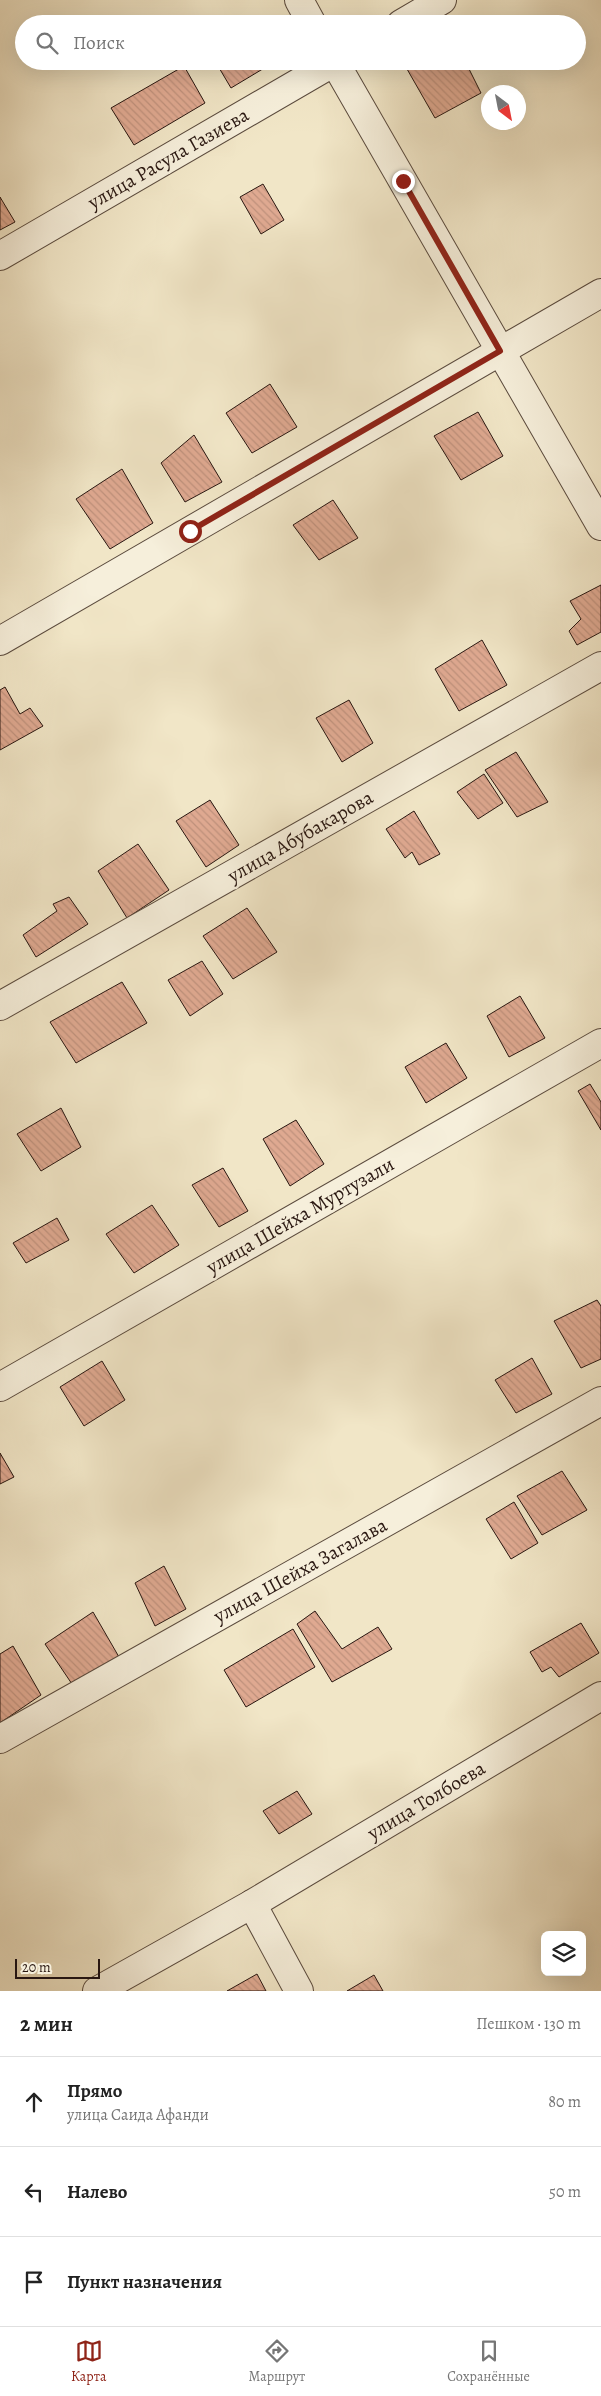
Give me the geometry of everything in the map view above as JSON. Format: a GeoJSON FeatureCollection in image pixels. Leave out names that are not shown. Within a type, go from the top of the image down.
{"type":"FeatureCollection","features":[{"type":"Feature","properties":{"kind":"street"},"geometry":{"type":"LineString","coordinates":[[299,0],[307,15]]}},
{"type":"Feature","properties":{"kind":"street"},"geometry":{"type":"LineString","coordinates":[[416,15],[442,0]]}},
{"type":"Feature","properties":{"kind":"street","name":"улица Расула Газиева"},"geometry":{"type":"LineString","coordinates":[[0,256],[321,70]]}},
{"type":"Feature","properties":{"kind":"street"},"geometry":{"type":"LineString","coordinates":[[340,70],[601,526]]}},
{"type":"Feature","properties":{"kind":"street"},"geometry":{"type":"LineString","coordinates":[[0,641],[601,293]]}},
{"type":"Feature","properties":{"kind":"street","name":"улица Абубакарова"},"geometry":{"type":"LineString","coordinates":[[0,1006],[601,666]]}},
{"type":"Feature","properties":{"kind":"street","name":"улица Шейха Муртузали"},"geometry":{"type":"LineString","coordinates":[[0,1387],[601,1043]]}},
{"type":"Feature","properties":{"kind":"street","name":"улица Шейха Загалава"},"geometry":{"type":"LineString","coordinates":[[0,1739],[601,1401]]}},
{"type":"Feature","properties":{"kind":"street","name":"улица Толбоева"},"geometry":{"type":"LineString","coordinates":[[97,1991],[252,1904],[601,1696]]}},
{"type":"Feature","properties":{"kind":"street"},"geometry":{"type":"LineString","coordinates":[[252,1904],[299,1991]]}},
{"type":"Feature","properties":{"kind":"building"},"geometry":{"type":"Polygon","coordinates":[[[177,70],[186,70],[205,103],[134,145],[111,108],[177,70]]]}},
{"type":"Feature","properties":{"kind":"building"},"geometry":{"type":"Polygon","coordinates":[[[220,70],[261,70],[231,88],[220,70]]]}},
{"type":"Feature","properties":{"kind":"building"},"geometry":{"type":"Polygon","coordinates":[[[408,70],[470,70],[481,93],[435,118],[408,70]]]}},
{"type":"Feature","properties":{"kind":"building"},"geometry":{"type":"Polygon","coordinates":[[[263,184],[284,220],[261,234],[240,197],[263,184]]]}},
{"type":"Feature","properties":{"kind":"building"},"geometry":{"type":"Polygon","coordinates":[[[0,197],[15,222],[0,230],[0,197]]]}},
{"type":"Feature","properties":{"kind":"building"},"geometry":{"type":"Polygon","coordinates":[[[270,384],[297,427],[252,453],[226,413],[270,384]]]}},
{"type":"Feature","properties":{"kind":"building"},"geometry":{"type":"Polygon","coordinates":[[[478,412],[503,456],[461,480],[434,436],[478,412]]]}},
{"type":"Feature","properties":{"kind":"building"},"geometry":{"type":"Polygon","coordinates":[[[194,435],[222,482],[185,502],[161,463],[194,435]]]}},
{"type":"Feature","properties":{"kind":"building"},"geometry":{"type":"Polygon","coordinates":[[[122,469],[153,523],[110,549],[76,499],[122,469]]]}},
{"type":"Feature","properties":{"kind":"building"},"geometry":{"type":"Polygon","coordinates":[[[333,500],[358,538],[319,560],[293,525],[333,500]]]}},
{"type":"Feature","properties":{"kind":"building"},"geometry":{"type":"Polygon","coordinates":[[[601,585],[601,632],[577,645],[569,631],[581,619],[570,601],[601,585]]]}},
{"type":"Feature","properties":{"kind":"building"},"geometry":{"type":"Polygon","coordinates":[[[482,640],[507,685],[459,711],[435,669],[482,640]]]}},
{"type":"Feature","properties":{"kind":"building"},"geometry":{"type":"Polygon","coordinates":[[[5,687],[20,714],[30,708],[43,726],[0,750],[0,690],[5,687]]]}},
{"type":"Feature","properties":{"kind":"building"},"geometry":{"type":"Polygon","coordinates":[[[349,700],[373,743],[342,762],[316,718],[349,700]]]}},
{"type":"Feature","properties":{"kind":"building"},"geometry":{"type":"Polygon","coordinates":[[[516,752],[548,802],[517,817],[485,770],[516,752]]]}},
{"type":"Feature","properties":{"kind":"building"},"geometry":{"type":"Polygon","coordinates":[[[484,774],[503,803],[478,819],[457,792],[484,774]]]}},
{"type":"Feature","properties":{"kind":"building"},"geometry":{"type":"Polygon","coordinates":[[[210,800],[239,845],[206,867],[176,821],[210,800]]]}},
{"type":"Feature","properties":{"kind":"building"},"geometry":{"type":"Polygon","coordinates":[[[414,811],[440,854],[419,865],[412,852],[405,858],[386,829],[414,811]]]}},
{"type":"Feature","properties":{"kind":"building"},"geometry":{"type":"Polygon","coordinates":[[[138,844],[169,890],[127,918],[98,871],[138,844]]]}},
{"type":"Feature","properties":{"kind":"building"},"geometry":{"type":"Polygon","coordinates":[[[69,897],[88,924],[36,957],[23,935],[57,911],[53,904],[69,897]]]}},
{"type":"Feature","properties":{"kind":"building"},"geometry":{"type":"Polygon","coordinates":[[[247,908],[277,952],[233,979],[203,936],[247,908]]]}},
{"type":"Feature","properties":{"kind":"building"},"geometry":{"type":"Polygon","coordinates":[[[202,961],[223,994],[190,1016],[168,980],[202,961]]]}},
{"type":"Feature","properties":{"kind":"building"},"geometry":{"type":"Polygon","coordinates":[[[122,982],[147,1023],[76,1063],[50,1022],[122,982]]]}},
{"type":"Feature","properties":{"kind":"building"},"geometry":{"type":"Polygon","coordinates":[[[520,996],[545,1038],[509,1057],[487,1016],[520,996]]]}},
{"type":"Feature","properties":{"kind":"building"},"geometry":{"type":"Polygon","coordinates":[[[446,1043],[467,1078],[426,1103],[405,1067],[446,1043]]]}},
{"type":"Feature","properties":{"kind":"building"},"geometry":{"type":"Polygon","coordinates":[[[590,1084],[601,1102],[601,1130],[578,1091],[590,1084]]]}},
{"type":"Feature","properties":{"kind":"building"},"geometry":{"type":"Polygon","coordinates":[[[61,1108],[81,1147],[41,1171],[17,1134],[61,1108]]]}},
{"type":"Feature","properties":{"kind":"building"},"geometry":{"type":"Polygon","coordinates":[[[296,1120],[324,1164],[290,1186],[263,1139],[296,1120]]]}},
{"type":"Feature","properties":{"kind":"building"},"geometry":{"type":"Polygon","coordinates":[[[223,1168],[248,1211],[219,1227],[192,1185],[223,1168]]]}},
{"type":"Feature","properties":{"kind":"building"},"geometry":{"type":"Polygon","coordinates":[[[152,1205],[179,1245],[134,1273],[106,1234],[152,1205]]]}},
{"type":"Feature","properties":{"kind":"building"},"geometry":{"type":"Polygon","coordinates":[[[57,1218],[69,1240],[26,1263],[13,1243],[57,1218]]]}},
{"type":"Feature","properties":{"kind":"building"},"geometry":{"type":"Polygon","coordinates":[[[597,1300],[601,1306],[601,1359],[581,1368],[554,1321],[597,1300]]]}},
{"type":"Feature","properties":{"kind":"building"},"geometry":{"type":"Polygon","coordinates":[[[532,1358],[552,1394],[516,1413],[495,1380],[532,1358]]]}},
{"type":"Feature","properties":{"kind":"building"},"geometry":{"type":"Polygon","coordinates":[[[102,1361],[125,1400],[84,1426],[60,1387],[102,1361]]]}},
{"type":"Feature","properties":{"kind":"building"},"geometry":{"type":"Polygon","coordinates":[[[0,1453],[14,1477],[0,1484],[0,1453]]]}},
{"type":"Feature","properties":{"kind":"building"},"geometry":{"type":"Polygon","coordinates":[[[562,1471],[587,1510],[542,1535],[517,1496],[562,1471]]]}},
{"type":"Feature","properties":{"kind":"building"},"geometry":{"type":"Polygon","coordinates":[[[514,1502],[538,1543],[511,1559],[486,1519],[514,1502]]]}},
{"type":"Feature","properties":{"kind":"building"},"geometry":{"type":"Polygon","coordinates":[[[164,1566],[186,1609],[155,1626],[135,1583],[164,1566]]]}},
{"type":"Feature","properties":{"kind":"building"},"geometry":{"type":"Polygon","coordinates":[[[315,1611],[342,1649],[378,1627],[392,1649],[332,1682],[297,1624],[315,1611]]]}},
{"type":"Feature","properties":{"kind":"building"},"geometry":{"type":"Polygon","coordinates":[[[93,1612],[119,1657],[74,1687],[45,1644],[93,1612]]]}},
{"type":"Feature","properties":{"kind":"building"},"geometry":{"type":"Polygon","coordinates":[[[581,1623],[599,1653],[559,1677],[551,1667],[542,1672],[530,1652],[581,1623]]]}},
{"type":"Feature","properties":{"kind":"building"},"geometry":{"type":"Polygon","coordinates":[[[293,1629],[315,1667],[246,1707],[224,1670],[293,1629]]]}},
{"type":"Feature","properties":{"kind":"building"},"geometry":{"type":"Polygon","coordinates":[[[13,1646],[41,1695],[0,1723],[0,1654],[13,1646]]]}},
{"type":"Feature","properties":{"kind":"building"},"geometry":{"type":"Polygon","coordinates":[[[297,1791],[312,1814],[279,1834],[263,1811],[297,1791]]]}},
{"type":"Feature","properties":{"kind":"building"},"geometry":{"type":"Polygon","coordinates":[[[257,1974],[266,1991],[227,1991],[257,1974]]]}},
{"type":"Feature","properties":{"kind":"building"},"geometry":{"type":"Polygon","coordinates":[[[374,1975],[383,1991],[347,1991],[374,1975]]]}},
{"type":"Feature","properties":{"kind":"route"},"geometry":{"type":"LineString","coordinates":[[190,531],[500,351],[403,181]]}}]}
